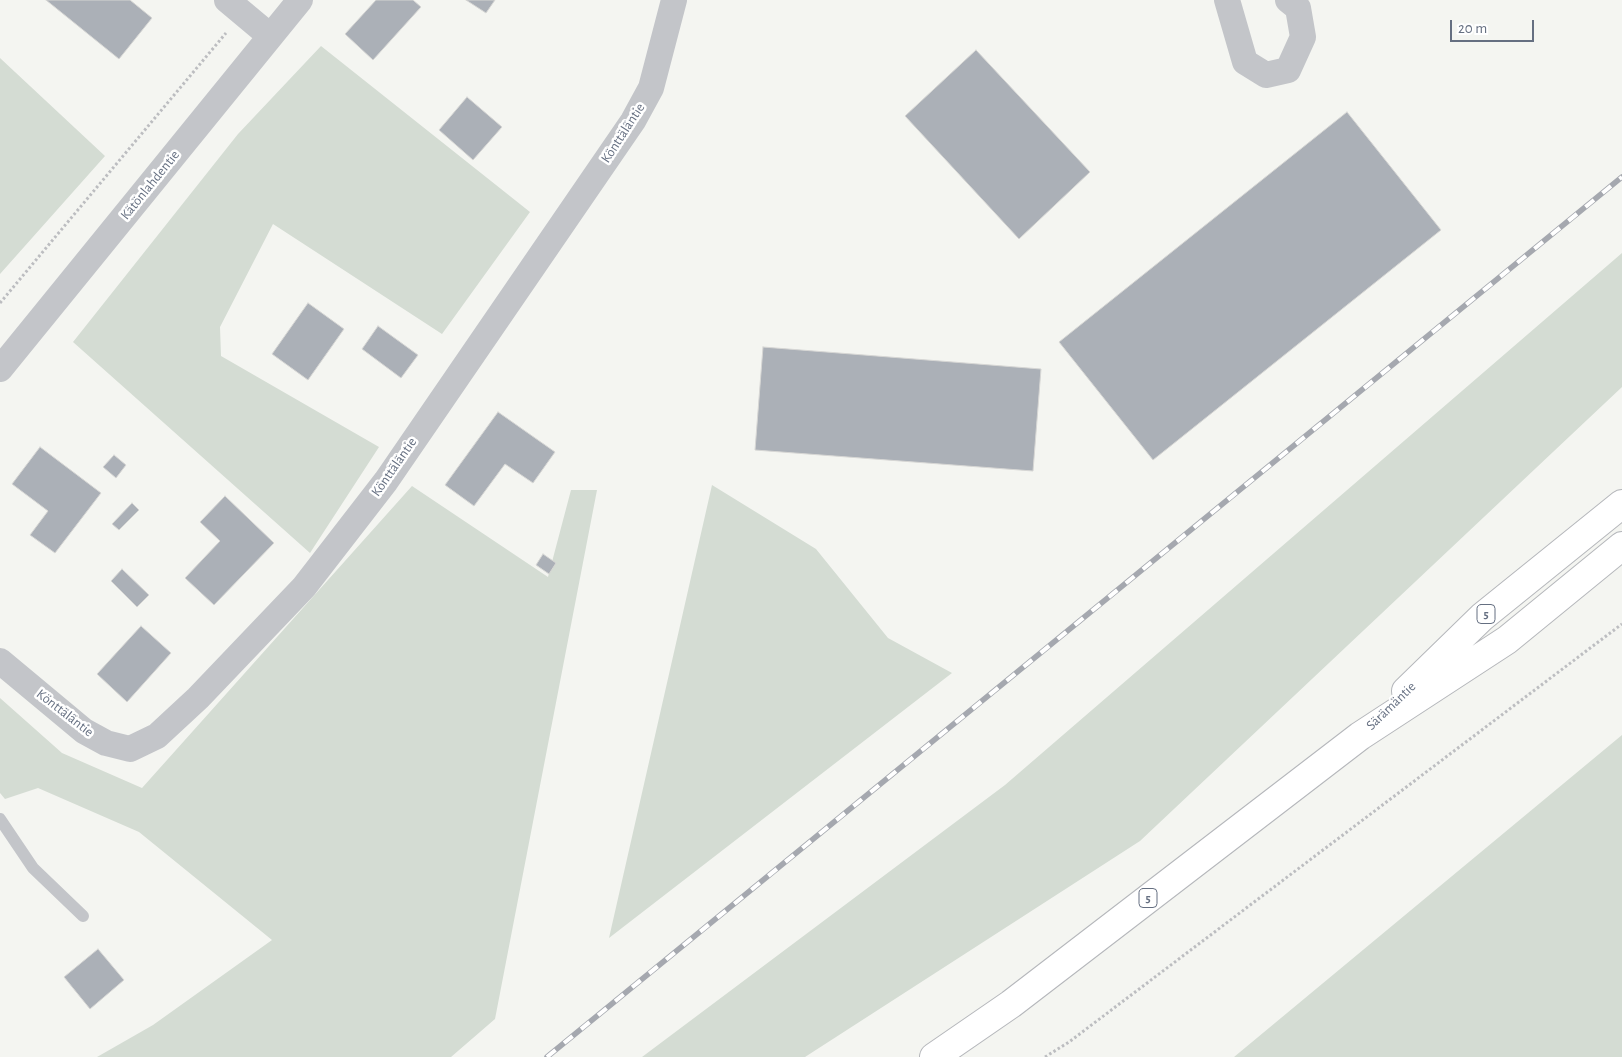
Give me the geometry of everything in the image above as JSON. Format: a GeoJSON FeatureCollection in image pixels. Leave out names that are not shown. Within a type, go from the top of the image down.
{"type":"FeatureCollection","features":[{"type":"Feature","properties":{"kind":"highway","name":"Särämäntie"},"geometry":{"type":"LineString","coordinates":[[1360,736],[1482,617],[1622,504]]}},
{"type":"Feature","properties":{"kind":"highway","name":"Särämäntie"},"geometry":{"type":"LineString","coordinates":[[1360,736],[1507,640],[1622,546]]}},
{"type":"Feature","properties":{"kind":"highway","name":"5"},"geometry":{"type":"LineString","coordinates":[[934,1057],[1011,1004],[1360,736]]}},
{"type":"Feature","properties":{"kind":"street","name":"Kätönlahdentie"},"geometry":{"type":"LineString","coordinates":[[0,369],[300,0]]}},
{"type":"Feature","properties":{"kind":"street","name":"Könttäläntie"},"geometry":{"type":"LineString","coordinates":[[0,661],[84,731],[106,743],[130,749],[157,736],[198,698],[304,587],[386,481],[633,121],[651,88],[674,0]]}},
{"type":"Feature","properties":{"kind":"street"},"geometry":{"type":"LineString","coordinates":[[1227,0],[1245,62],[1266,76],[1288,70],[1304,37],[1298,8],[1288,0]]}},
{"type":"Feature","properties":{"kind":"street"},"geometry":{"type":"LineString","coordinates":[[235,7],[270,36]]}},
{"type":"Feature","properties":{"kind":"lane"},"geometry":{"type":"LineString","coordinates":[[0,819],[33,868],[83,916]]}},
{"type":"Feature","properties":{"kind":"path"},"geometry":{"type":"LineString","coordinates":[[0,303],[235,7]]}},
{"type":"Feature","properties":{"kind":"path"},"geometry":{"type":"LineString","coordinates":[[1045,1057],[1069,1042],[1622,624]]}},
{"type":"Feature","properties":{"kind":"shaded area"},"geometry":{"type":"Polygon","coordinates":[[[321,46],[530,212],[442,334],[273,224],[220,327],[221,356],[379,447],[310,553],[73,342],[238,134],[321,46]]]}},
{"type":"Feature","properties":{"kind":"shaded area"},"geometry":{"type":"Polygon","coordinates":[[[0,58],[105,156],[0,274],[0,58]]]}},
{"type":"Feature","properties":{"kind":"shaded area"},"geometry":{"type":"Polygon","coordinates":[[[1622,253],[1622,387],[1140,841],[805,1057],[642,1057],[1005,785],[1622,253]]]}},
{"type":"Feature","properties":{"kind":"shaded area"},"geometry":{"type":"Polygon","coordinates":[[[712,485],[816,549],[888,638],[952,673],[609,938],[712,485]]]}},
{"type":"Feature","properties":{"kind":"shaded area"},"geometry":{"type":"Polygon","coordinates":[[[412,486],[548,577],[571,490],[597,490],[495,1019],[451,1057],[97,1057],[153,1025],[272,940],[139,832],[38,788],[5,799],[0,793],[0,698],[62,753],[142,788],[412,486]]]}},
{"type":"Feature","properties":{"kind":"shaded area"},"geometry":{"type":"Polygon","coordinates":[[[1622,735],[1622,1057],[1234,1057],[1622,735]]]}},
{"type":"Feature","properties":{"kind":"building"},"geometry":{"type":"Polygon","coordinates":[[[46,0],[130,0],[152,18],[119,59],[46,0]]]}},
{"type":"Feature","properties":{"kind":"building"},"geometry":{"type":"Polygon","coordinates":[[[376,0],[413,0],[421,7],[373,60],[345,34],[376,0]]]}},
{"type":"Feature","properties":{"kind":"building"},"geometry":{"type":"Polygon","coordinates":[[[466,0],[495,0],[486,13],[466,0]]]}},
{"type":"Feature","properties":{"kind":"building"},"geometry":{"type":"Polygon","coordinates":[[[976,50],[1090,172],[1019,239],[905,116],[976,50]]]}},
{"type":"Feature","properties":{"kind":"building"},"geometry":{"type":"Polygon","coordinates":[[[467,97],[502,127],[473,160],[439,130],[467,97]]]}},
{"type":"Feature","properties":{"kind":"building"},"geometry":{"type":"Polygon","coordinates":[[[1347,112],[1441,230],[1153,460],[1059,342],[1347,112]]]}},
{"type":"Feature","properties":{"kind":"building"},"geometry":{"type":"Polygon","coordinates":[[[308,303],[344,329],[308,380],[272,354],[308,303]]]}},
{"type":"Feature","properties":{"kind":"building"},"geometry":{"type":"Polygon","coordinates":[[[378,326],[418,355],[401,378],[362,349],[378,326]]]}},
{"type":"Feature","properties":{"kind":"building"},"geometry":{"type":"Polygon","coordinates":[[[763,347],[1041,369],[1033,471],[755,450],[763,347]]]}},
{"type":"Feature","properties":{"kind":"building"},"geometry":{"type":"Polygon","coordinates":[[[498,412],[555,452],[533,483],[505,464],[474,506],[445,485],[498,412]]]}},
{"type":"Feature","properties":{"kind":"building"},"geometry":{"type":"Polygon","coordinates":[[[40,447],[101,493],[55,553],[30,535],[48,511],[12,484],[40,447]]]}},
{"type":"Feature","properties":{"kind":"building"},"geometry":{"type":"Polygon","coordinates":[[[114,455],[126,465],[116,478],[103,467],[114,455]]]}},
{"type":"Feature","properties":{"kind":"building"},"geometry":{"type":"Polygon","coordinates":[[[225,496],[274,543],[214,605],[185,578],[220,541],[200,522],[225,496]]]}},
{"type":"Feature","properties":{"kind":"building"},"geometry":{"type":"Polygon","coordinates":[[[132,503],[139,510],[119,530],[112,524],[132,503]]]}},
{"type":"Feature","properties":{"kind":"building"},"geometry":{"type":"Polygon","coordinates":[[[543,554],[556,563],[549,574],[536,565],[543,554]]]}},
{"type":"Feature","properties":{"kind":"building"},"geometry":{"type":"Polygon","coordinates":[[[122,569],[149,595],[137,607],[111,581],[122,569]]]}},
{"type":"Feature","properties":{"kind":"building"},"geometry":{"type":"Polygon","coordinates":[[[141,626],[171,653],[127,702],[97,674],[141,626]]]}},
{"type":"Feature","properties":{"kind":"building"},"geometry":{"type":"Polygon","coordinates":[[[98,949],[124,980],[90,1009],[64,977],[98,949]]]}},
{"type":"Feature","properties":{"kind":"railway"},"geometry":{"type":"LineString","coordinates":[[547,1057],[1622,177]]}}]}
